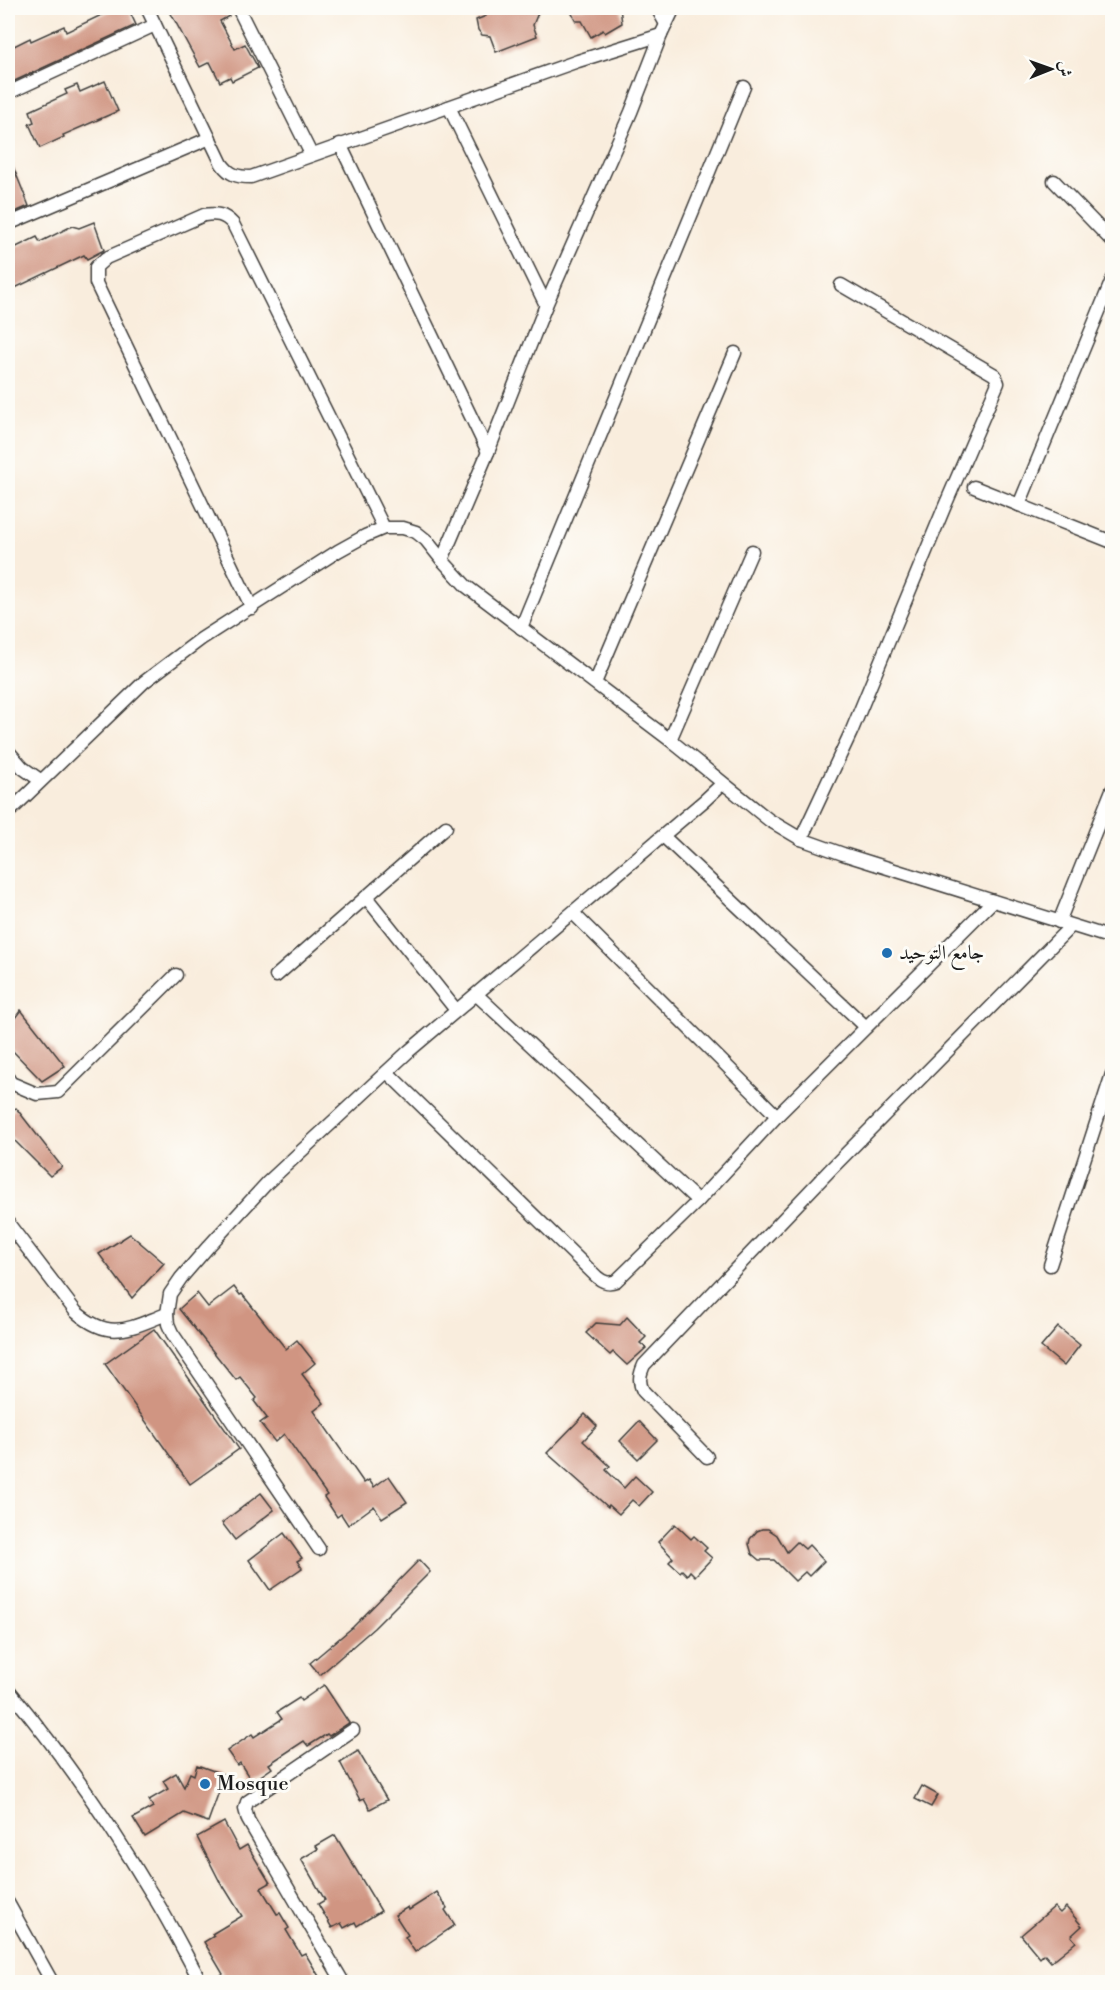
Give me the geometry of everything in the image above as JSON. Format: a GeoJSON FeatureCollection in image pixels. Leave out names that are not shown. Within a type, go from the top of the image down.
{"type":"FeatureCollection","features":[{"type":"Feature","properties":{"kind":"street"},"geometry":{"type":"LineString","coordinates":[[147,8],[222,164],[231,174],[240,177],[251,177],[663,29]]}},
{"type":"Feature","properties":{"kind":"street"},"geometry":{"type":"LineString","coordinates":[[238,8],[311,154]]}},
{"type":"Feature","properties":{"kind":"street"},"geometry":{"type":"LineString","coordinates":[[657,8],[663,29]]}},
{"type":"Feature","properties":{"kind":"street"},"geometry":{"type":"LineString","coordinates":[[442,560],[488,452],[546,305],[674,8]]}},
{"type":"Feature","properties":{"kind":"street"},"geometry":{"type":"LineString","coordinates":[[8,93],[155,25]]}},
{"type":"Feature","properties":{"kind":"street"},"geometry":{"type":"LineString","coordinates":[[521,628],[744,87]]}},
{"type":"Feature","properties":{"kind":"street"},"geometry":{"type":"LineString","coordinates":[[449,107],[546,305]]}},
{"type":"Feature","properties":{"kind":"street"},"geometry":{"type":"LineString","coordinates":[[8,224],[210,138]]}},
{"type":"Feature","properties":{"kind":"street"},"geometry":{"type":"LineString","coordinates":[[340,144],[488,452]]}},
{"type":"Feature","properties":{"kind":"street"},"geometry":{"type":"LineString","coordinates":[[1054,181],[1113,241]]}},
{"type":"Feature","properties":{"kind":"street"},"geometry":{"type":"LineString","coordinates":[[252,608],[96,283],[96,267],[106,258],[204,214],[220,214],[226,217],[233,224],[384,528]]}},
{"type":"Feature","properties":{"kind":"street"},"geometry":{"type":"LineString","coordinates":[[1019,505],[1112,280]]}},
{"type":"Feature","properties":{"kind":"street"},"geometry":{"type":"LineString","coordinates":[[801,839],[852,730],[998,383],[995,375],[841,285]]}},
{"type":"Feature","properties":{"kind":"street"},"geometry":{"type":"LineString","coordinates":[[595,683],[735,353]]}},
{"type":"Feature","properties":{"kind":"street"},"geometry":{"type":"LineString","coordinates":[[974,487],[1113,542]]}},
{"type":"Feature","properties":{"kind":"street"},"geometry":{"type":"LineString","coordinates":[[8,813],[144,682],[201,639],[338,551],[384,528],[403,528],[416,532],[426,540],[466,586],[670,740],[768,820],[801,839],[1113,938]]}},
{"type":"Feature","properties":{"kind":"street"},"geometry":{"type":"LineString","coordinates":[[670,740],[752,551]]}},
{"type":"Feature","properties":{"kind":"street"},"geometry":{"type":"LineString","coordinates":[[8,751],[23,768],[40,780]]}},
{"type":"Feature","properties":{"kind":"street"},"geometry":{"type":"LineString","coordinates":[[320,1549],[172,1333],[168,1324],[170,1294],[181,1278],[240,1211],[387,1072],[456,1010],[477,995],[722,784]]}},
{"type":"Feature","properties":{"kind":"street"},"geometry":{"type":"LineString","coordinates":[[1059,922],[1113,790]]}},
{"type":"Feature","properties":{"kind":"street"},"geometry":{"type":"LineString","coordinates":[[276,976],[446,827]]}},
{"type":"Feature","properties":{"kind":"street"},"geometry":{"type":"LineString","coordinates":[[663,836],[866,1027]]}},
{"type":"Feature","properties":{"kind":"street"},"geometry":{"type":"LineString","coordinates":[[366,897],[456,1010]]}},
{"type":"Feature","properties":{"kind":"street"},"geometry":{"type":"LineString","coordinates":[[387,1072],[603,1282],[610,1283],[616,1281],[698,1201],[777,1116],[993,901]]}},
{"type":"Feature","properties":{"kind":"street"},"geometry":{"type":"LineString","coordinates":[[573,913],[777,1116]]}},
{"type":"Feature","properties":{"kind":"street"},"geometry":{"type":"LineString","coordinates":[[707,1457],[643,1391],[640,1385],[640,1375],[644,1365],[831,1168],[1071,926]]}},
{"type":"Feature","properties":{"kind":"street"},"geometry":{"type":"LineString","coordinates":[[8,1078],[11,1083],[37,1094],[58,1092],[176,975]]}},
{"type":"Feature","properties":{"kind":"street"},"geometry":{"type":"LineString","coordinates":[[477,995],[698,1201]]}},
{"type":"Feature","properties":{"kind":"street"},"geometry":{"type":"LineString","coordinates":[[1050,1265],[1113,1074]]}},
{"type":"Feature","properties":{"kind":"street"},"geometry":{"type":"LineString","coordinates":[[8,1223],[76,1312],[90,1324],[113,1330],[130,1328],[168,1314]]}},
{"type":"Feature","properties":{"kind":"street"},"geometry":{"type":"LineString","coordinates":[[8,1689],[56,1749],[110,1826],[151,1892],[201,1983]]}},
{"type":"Feature","properties":{"kind":"street"},"geometry":{"type":"LineString","coordinates":[[343,1983],[248,1820],[245,1809],[246,1802],[353,1730]]}},
{"type":"Feature","properties":{"kind":"street"},"geometry":{"type":"LineString","coordinates":[[8,1903],[52,1983]]}},
{"type":"Feature","properties":{"kind":"building"},"geometry":{"type":"Polygon","coordinates":[[[116,8],[128,8],[136,25],[8,84],[8,49],[30,38],[31,41],[64,26],[66,32],[116,8]]]}},
{"type":"Feature","properties":{"kind":"building"},"geometry":{"type":"Polygon","coordinates":[[[168,8],[224,8],[229,16],[220,21],[235,49],[245,44],[258,68],[232,81],[230,77],[220,82],[210,62],[200,67],[168,8]]]}},
{"type":"Feature","properties":{"kind":"building"},"geometry":{"type":"Polygon","coordinates":[[[483,8],[540,8],[533,25],[537,36],[496,52],[490,36],[482,35],[478,30],[476,20],[486,16],[483,8]]]}},
{"type":"Feature","properties":{"kind":"building"},"geometry":{"type":"Polygon","coordinates":[[[569,8],[620,8],[622,23],[605,33],[603,30],[591,37],[582,21],[576,21],[569,8]]]}},
{"type":"Feature","properties":{"kind":"building"},"geometry":{"type":"Polygon","coordinates":[[[105,81],[118,111],[63,135],[64,137],[40,148],[29,124],[34,122],[30,111],[67,94],[65,90],[77,85],[80,92],[105,81]]]}},
{"type":"Feature","properties":{"kind":"building"},"geometry":{"type":"Polygon","coordinates":[[[8,154],[29,206],[8,215],[8,154]]]}},
{"type":"Feature","properties":{"kind":"building"},"geometry":{"type":"Polygon","coordinates":[[[94,222],[104,250],[87,259],[84,255],[15,288],[8,272],[8,251],[37,237],[40,242],[72,226],[79,228],[94,222]]]}},
{"type":"Feature","properties":{"kind":"building"},"geometry":{"type":"Polygon","coordinates":[[[21,1010],[65,1066],[42,1081],[8,1046],[8,1027],[21,1010]]]}},
{"type":"Feature","properties":{"kind":"building"},"geometry":{"type":"Polygon","coordinates":[[[16,1108],[62,1167],[50,1176],[8,1134],[8,1115],[16,1108]]]}},
{"type":"Feature","properties":{"kind":"building"},"geometry":{"type":"Polygon","coordinates":[[[130,1234],[164,1263],[132,1298],[99,1254],[130,1234]]]}},
{"type":"Feature","properties":{"kind":"building"},"geometry":{"type":"Polygon","coordinates":[[[234,1287],[286,1349],[297,1340],[315,1363],[302,1374],[324,1403],[314,1411],[364,1483],[369,1480],[374,1487],[389,1476],[407,1502],[382,1518],[374,1506],[348,1525],[341,1514],[337,1517],[324,1497],[327,1495],[284,1434],[275,1442],[260,1423],[267,1418],[254,1401],[257,1398],[240,1377],[236,1380],[179,1309],[197,1293],[208,1307],[234,1287]]]}},
{"type":"Feature","properties":{"kind":"building"},"geometry":{"type":"Polygon","coordinates":[[[627,1317],[646,1337],[640,1343],[646,1348],[627,1365],[613,1352],[610,1355],[586,1333],[596,1323],[620,1325],[627,1317]]]}},
{"type":"Feature","properties":{"kind":"building"},"geometry":{"type":"Polygon","coordinates":[[[1058,1327],[1080,1345],[1064,1366],[1041,1347],[1058,1327]]]}},
{"type":"Feature","properties":{"kind":"building"},"geometry":{"type":"Polygon","coordinates":[[[154,1329],[239,1449],[190,1484],[105,1364],[154,1329]]]}},
{"type":"Feature","properties":{"kind":"building"},"geometry":{"type":"Polygon","coordinates":[[[585,1414],[597,1426],[583,1441],[610,1466],[606,1470],[624,1488],[635,1476],[652,1492],[639,1506],[632,1500],[619,1514],[547,1453],[585,1414]]]}},
{"type":"Feature","properties":{"kind":"building"},"geometry":{"type":"Polygon","coordinates":[[[639,1421],[657,1440],[638,1459],[620,1441],[639,1421]]]}},
{"type":"Feature","properties":{"kind":"building"},"geometry":{"type":"Polygon","coordinates":[[[261,1493],[274,1510],[235,1540],[222,1523],[261,1493]]]}},
{"type":"Feature","properties":{"kind":"building"},"geometry":{"type":"Polygon","coordinates":[[[675,1524],[691,1539],[694,1536],[707,1548],[704,1551],[712,1558],[695,1576],[690,1571],[687,1575],[682,1570],[680,1572],[669,1562],[673,1558],[658,1542],[675,1524]]]}},
{"type":"Feature","properties":{"kind":"building"},"geometry":{"type":"Polygon","coordinates":[[[762,1529],[768,1529],[777,1535],[787,1552],[797,1542],[805,1549],[809,1545],[824,1561],[809,1576],[805,1572],[795,1581],[774,1560],[759,1560],[752,1554],[750,1539],[762,1529]]]}},
{"type":"Feature","properties":{"kind":"building"},"geometry":{"type":"Polygon","coordinates":[[[284,1533],[302,1558],[297,1561],[302,1568],[270,1590],[249,1560],[284,1533]]]}},
{"type":"Feature","properties":{"kind":"building"},"geometry":{"type":"Polygon","coordinates":[[[419,1560],[430,1572],[374,1628],[320,1675],[310,1663],[353,1627],[419,1560]]]}},
{"type":"Feature","properties":{"kind":"building"},"geometry":{"type":"Polygon","coordinates":[[[324,1685],[349,1723],[308,1746],[304,1741],[269,1764],[272,1768],[252,1782],[240,1763],[237,1765],[227,1751],[252,1734],[254,1737],[282,1719],[277,1712],[299,1698],[301,1701],[324,1685]]]}},
{"type":"Feature","properties":{"kind":"building"},"geometry":{"type":"Polygon","coordinates":[[[358,1751],[387,1800],[370,1809],[364,1798],[360,1800],[340,1762],[358,1751]]]}},
{"type":"Feature","properties":{"kind":"building"},"geometry":{"type":"Polygon","coordinates":[[[197,1765],[225,1775],[208,1822],[184,1813],[145,1837],[133,1818],[153,1807],[149,1800],[168,1789],[163,1781],[176,1773],[184,1787],[190,1773],[194,1775],[197,1765]]]}},
{"type":"Feature","properties":{"kind":"building"},"geometry":{"type":"Polygon","coordinates":[[[922,1786],[938,1795],[931,1807],[915,1799],[922,1786]]]}},
{"type":"Feature","properties":{"kind":"building"},"geometry":{"type":"Polygon","coordinates":[[[224,1822],[239,1850],[247,1845],[270,1883],[261,1888],[277,1914],[280,1913],[289,1928],[286,1930],[301,1955],[305,1953],[320,1978],[312,1983],[209,1983],[223,1974],[204,1942],[214,1936],[212,1934],[242,1916],[223,1888],[197,1837],[224,1822]]]}},
{"type":"Feature","properties":{"kind":"building"},"geometry":{"type":"Polygon","coordinates":[[[335,1835],[381,1911],[357,1926],[355,1922],[344,1928],[341,1923],[332,1928],[318,1904],[325,1900],[301,1859],[318,1849],[316,1846],[335,1835]]]}},
{"type":"Feature","properties":{"kind":"building"},"geometry":{"type":"Polygon","coordinates":[[[437,1892],[455,1925],[415,1952],[405,1937],[408,1935],[395,1915],[408,1907],[409,1910],[437,1892]]]}},
{"type":"Feature","properties":{"kind":"building"},"geometry":{"type":"Polygon","coordinates":[[[1054,1907],[1060,1913],[1066,1907],[1082,1926],[1071,1936],[1076,1942],[1051,1962],[1044,1954],[1040,1958],[1021,1935],[1054,1907]]]}},
{"type":"Feature","properties":{"kind":"place","name":"جامع التوحيد"},"geometry":{"type":"Point","coordinates":[887,953]}},
{"type":"Feature","properties":{"kind":"place","name":"Mosque"},"geometry":{"type":"Point","coordinates":[205,1784]}}]}
